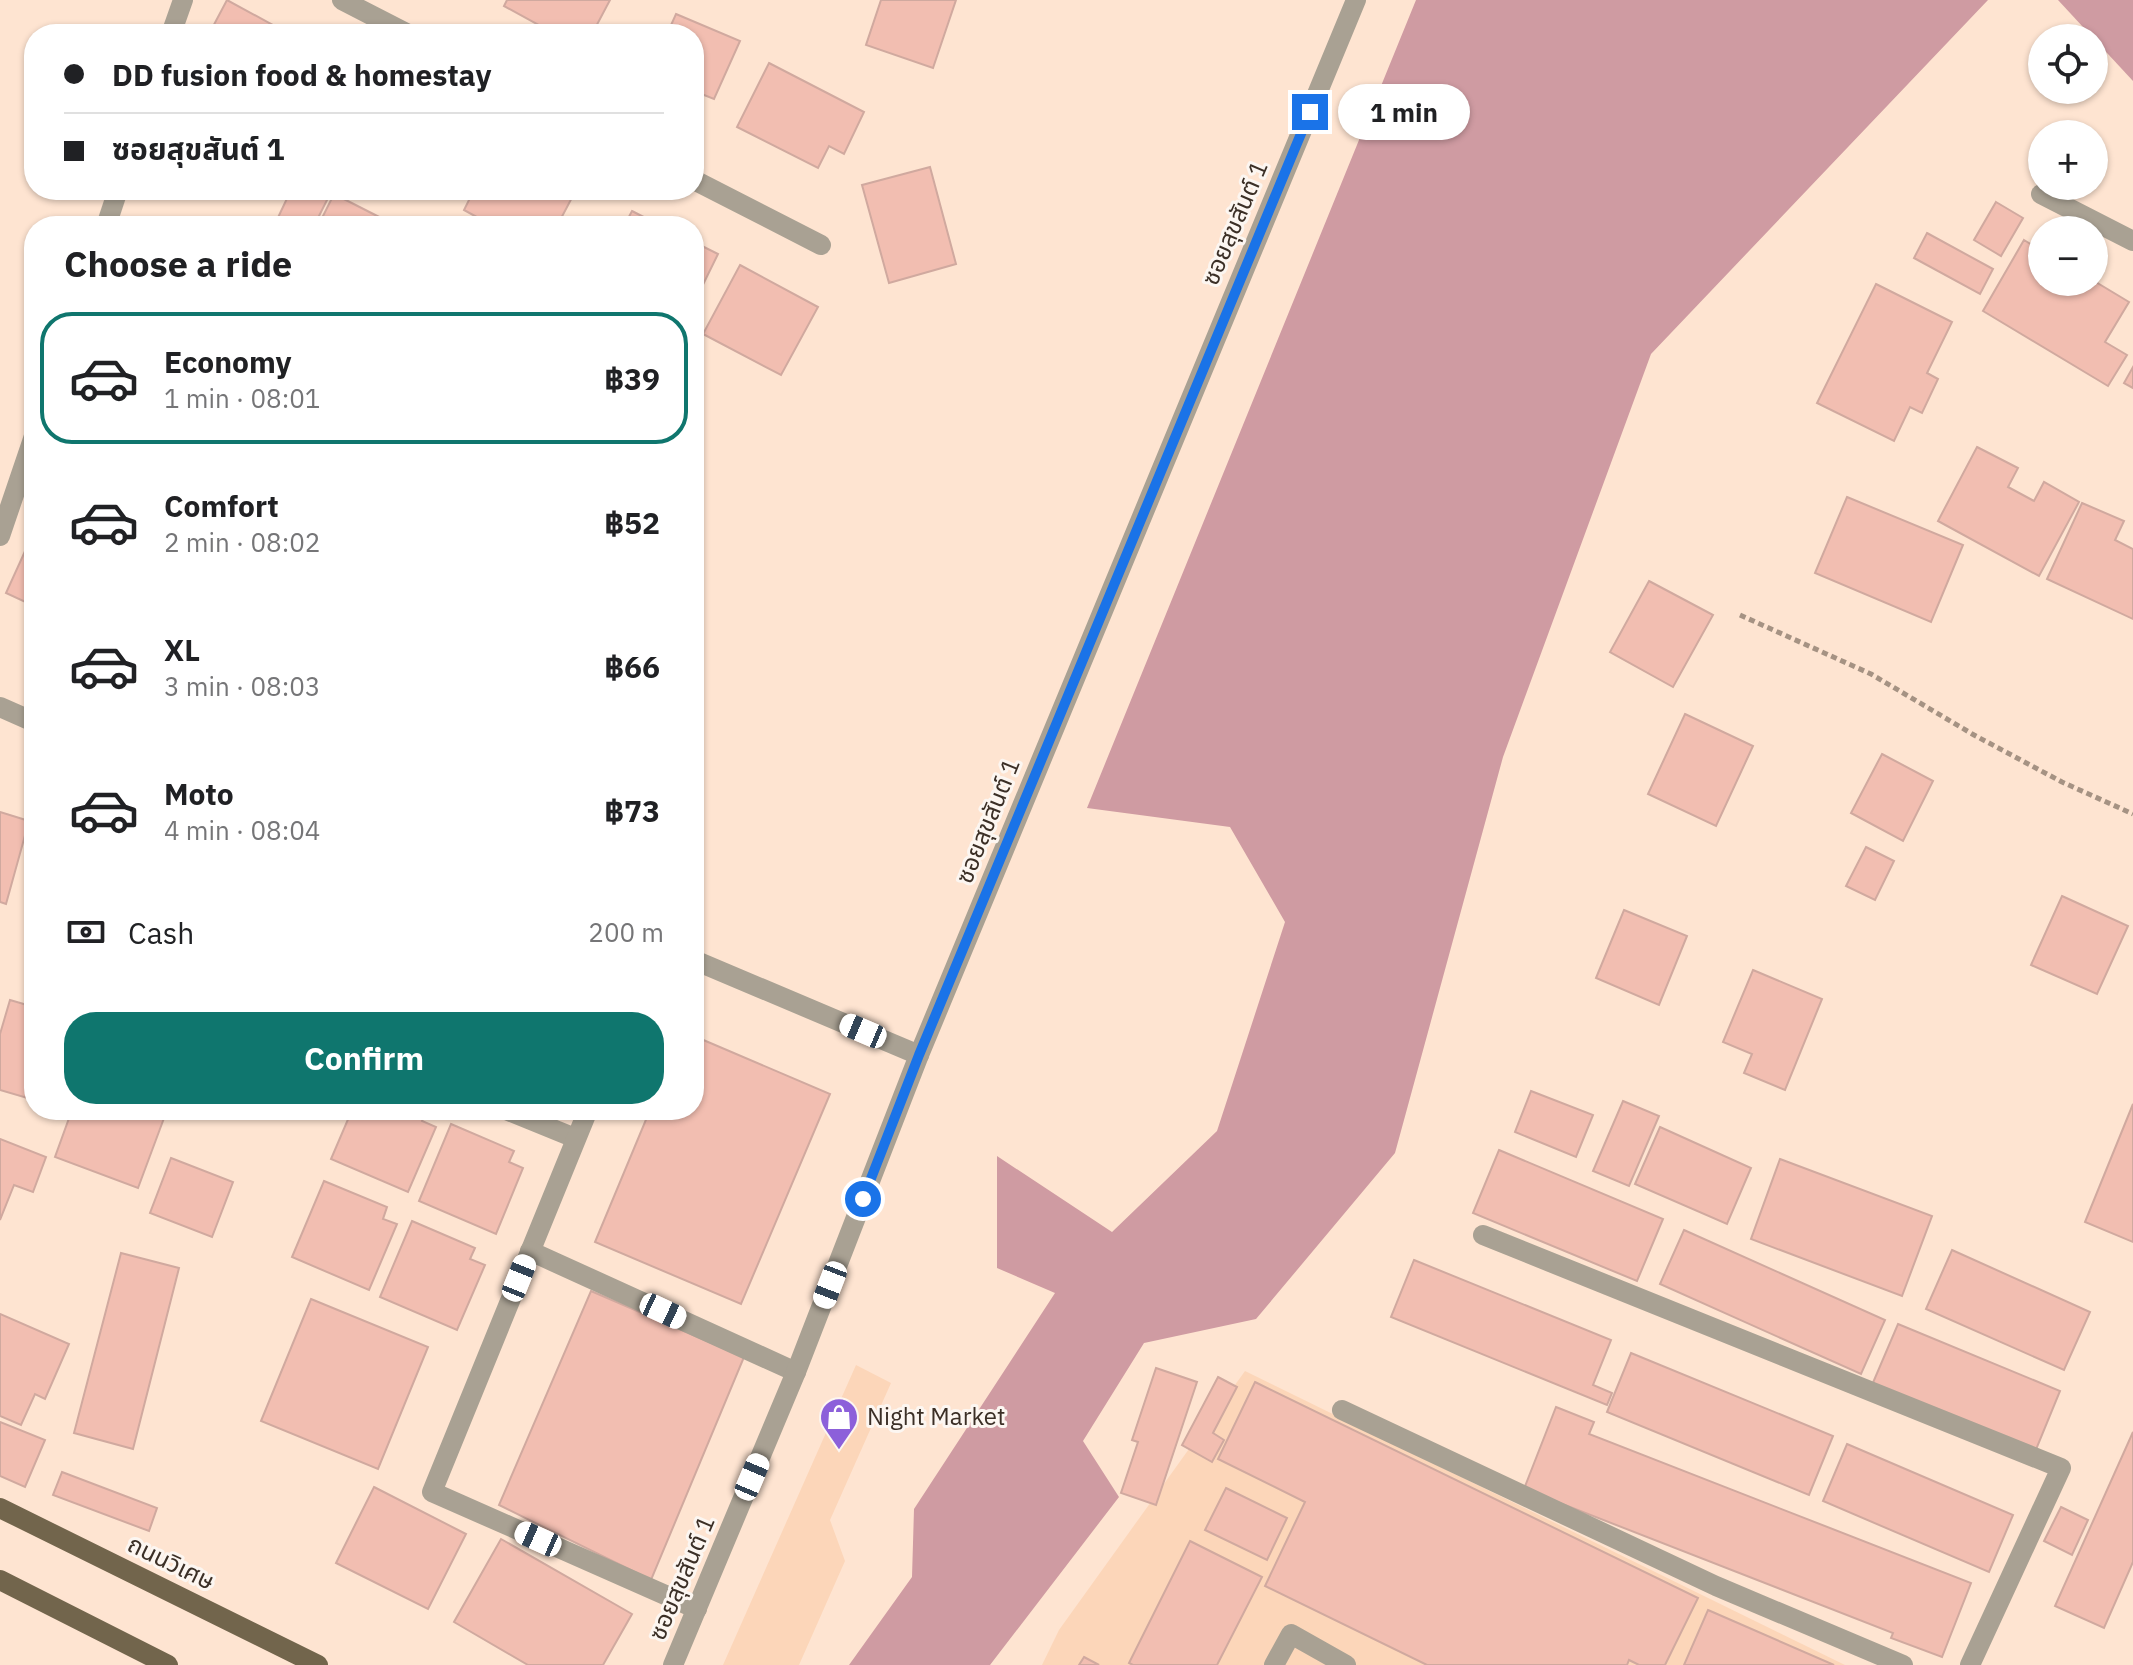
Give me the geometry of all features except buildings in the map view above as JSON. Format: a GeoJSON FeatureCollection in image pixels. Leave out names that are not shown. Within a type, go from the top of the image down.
{"type":"FeatureCollection","features":[{"type":"Feature","properties":{"kind":"main road","name":"ถนนวิเศษ"},"geometry":{"type":"LineString","coordinates":[[0,1508],[318,1665]]}},
{"type":"Feature","properties":{"kind":"main road"},"geometry":{"type":"LineString","coordinates":[[0,1580],[168,1665]]}},
{"type":"Feature","properties":{"kind":"street"},"geometry":{"type":"LineString","coordinates":[[175,24],[183,0]]}},
{"type":"Feature","properties":{"kind":"street"},"geometry":{"type":"LineString","coordinates":[[342,0],[389,24]]}},
{"type":"Feature","properties":{"kind":"street","name":"ซอยสุขสันต์ 1"},"geometry":{"type":"LineString","coordinates":[[673,1665],[796,1372],[919,1055],[1356,0]]}},
{"type":"Feature","properties":{"kind":"street"},"geometry":{"type":"LineString","coordinates":[[704,185],[821,245]]}},
{"type":"Feature","properties":{"kind":"street"},"geometry":{"type":"LineString","coordinates":[[2053,200],[2133,241]]}},
{"type":"Feature","properties":{"kind":"street"},"geometry":{"type":"LineString","coordinates":[[0,536],[24,465]]}},
{"type":"Feature","properties":{"kind":"street"},"geometry":{"type":"LineString","coordinates":[[0,707],[24,718]]}},
{"type":"Feature","properties":{"kind":"street"},"geometry":{"type":"LineString","coordinates":[[704,964],[919,1055]]}},
{"type":"Feature","properties":{"kind":"street"},"geometry":{"type":"LineString","coordinates":[[531,1120],[575,1138]]}},
{"type":"Feature","properties":{"kind":"street"},"geometry":{"type":"LineString","coordinates":[[583,1120],[432,1492],[697,1609]]}},
{"type":"Feature","properties":{"kind":"street"},"geometry":{"type":"LineString","coordinates":[[1483,1235],[2061,1468],[1970,1665]]}},
{"type":"Feature","properties":{"kind":"street"},"geometry":{"type":"LineString","coordinates":[[530,1251],[796,1372]]}},
{"type":"Feature","properties":{"kind":"street"},"geometry":{"type":"LineString","coordinates":[[1342,1410],[1716,1586],[1903,1665]]}},
{"type":"Feature","properties":{"kind":"street"},"geometry":{"type":"LineString","coordinates":[[1274,1665],[1291,1634],[1346,1665]]}},
{"type":"Feature","properties":{"kind":"path"},"geometry":{"type":"LineString","coordinates":[[1740,615],[1871,674],[2062,782],[2133,814]]}},
{"type":"Feature","properties":{"kind":"shaded area"},"geometry":{"type":"Polygon","coordinates":[[[1416,0],[1988,0],[1651,354],[1503,757],[1395,1153],[1256,1319],[1144,1343],[1083,1441],[1119,1497],[990,1665],[849,1665],[912,1577],[914,1509],[1055,1293],[997,1268],[997,1156],[1112,1232],[1217,1131],[1285,922],[1230,827],[1087,808],[1416,0]]]}},
{"type":"Feature","properties":{"kind":"shaded area"},"geometry":{"type":"Polygon","coordinates":[[[2058,0],[2133,0],[2133,81],[2108,54],[2108,24],[2080,24],[2058,0]]]}},
{"type":"Feature","properties":{"kind":"shaded area","name":"Night Market"},"geometry":{"type":"Polygon","coordinates":[[[856,1365],[891,1383],[830,1520],[845,1561],[799,1665],[723,1665],[856,1365]]]}},
{"type":"Feature","properties":{"kind":"shaded area"},"geometry":{"type":"Polygon","coordinates":[[[1245,1371],[1845,1665],[1042,1665],[1059,1630],[1245,1371]]]}},
{"type":"Feature","properties":{"kind":"place","name":"Night Market"},"geometry":{"type":"Point","coordinates":[839,1451]}},
{"type":"Feature","properties":{"kind":"route"},"geometry":{"type":"LineString","coordinates":[[863,1199],[919,1055],[1310,112]]}}]}
